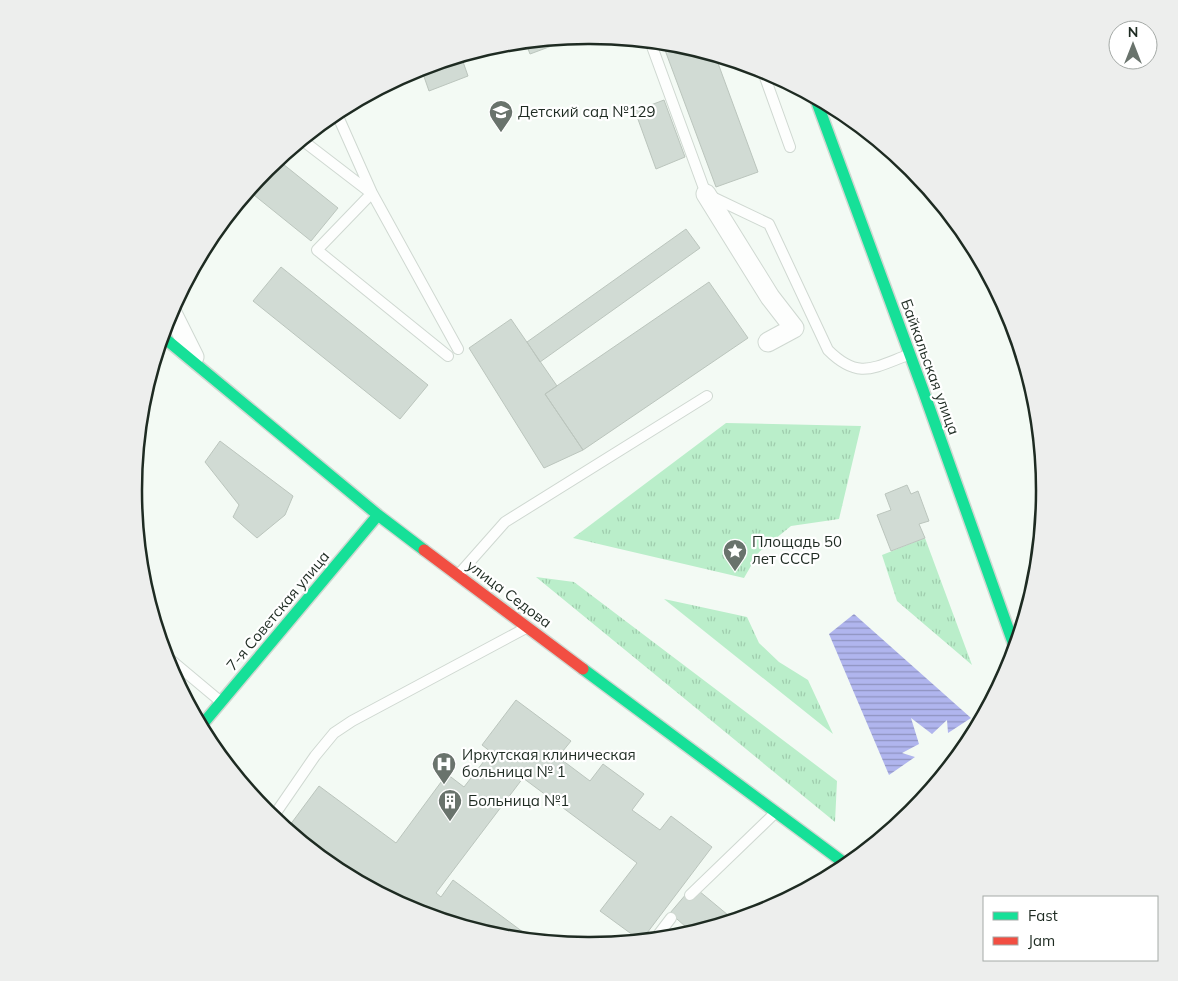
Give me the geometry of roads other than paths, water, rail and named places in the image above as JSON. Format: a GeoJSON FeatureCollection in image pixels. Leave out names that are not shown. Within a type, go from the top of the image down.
{"type":"FeatureCollection","features":[{"type":"Feature","properties":{"kind":"main road","name":"Байкальская улица"},"geometry":{"type":"LineString","coordinates":[[819,108],[1011,637]]}},
{"type":"Feature","properties":{"kind":"main road","name":"улица Седова"},"geometry":{"type":"LineString","coordinates":[[168,341],[378,515],[840,860]]}},
{"type":"Feature","properties":{"kind":"main road","name":"7-я Советская улица"},"geometry":{"type":"LineString","coordinates":[[206,720],[378,515]]}},
{"type":"Feature","properties":{"kind":"street"},"geometry":{"type":"LineString","coordinates":[[706,194],[770,297],[794,328],[768,342]]}},
{"type":"Feature","properties":{"kind":"street"},"geometry":{"type":"LineString","coordinates":[[176,320],[200,367]]}},
{"type":"Feature","properties":{"kind":"lane"},"geometry":{"type":"LineString","coordinates":[[653,49],[706,194],[769,224],[828,350],[839,361],[854,368],[871,368],[909,354]]}},
{"type":"Feature","properties":{"kind":"lane"},"geometry":{"type":"LineString","coordinates":[[766,81],[790,147]]}},
{"type":"Feature","properties":{"kind":"lane"},"geometry":{"type":"LineString","coordinates":[[340,120],[372,193],[458,349]]}},
{"type":"Feature","properties":{"kind":"lane"},"geometry":{"type":"LineString","coordinates":[[307,144],[372,193]]}},
{"type":"Feature","properties":{"kind":"lane"},"geometry":{"type":"LineString","coordinates":[[372,193],[317,250],[448,356]]}},
{"type":"Feature","properties":{"kind":"lane"},"geometry":{"type":"LineString","coordinates":[[458,575],[505,522],[707,396]]}},
{"type":"Feature","properties":{"kind":"lane"},"geometry":{"type":"LineString","coordinates":[[278,810],[315,756],[334,733],[352,721],[528,627]]}},
{"type":"Feature","properties":{"kind":"lane"},"geometry":{"type":"LineString","coordinates":[[178,666],[221,702]]}},
{"type":"Feature","properties":{"kind":"lane"},"geometry":{"type":"LineString","coordinates":[[690,895],[775,813]]}},
{"type":"Feature","properties":{"kind":"lane"},"geometry":{"type":"LineString","coordinates":[[662,931],[671,918]]}},
{"type":"Feature","properties":{"kind":"water"},"geometry":{"type":"Polygon","coordinates":[[[854,614],[971,718],[948,733],[947,720],[932,734],[911,718],[919,744],[902,753],[915,757],[889,775],[829,634],[854,614]]]}},
{"type":"Feature","properties":{"kind":"place","name":"Детский сад №129"},"geometry":{"type":"Point","coordinates":[501,133]}},
{"type":"Feature","properties":{"kind":"place","name":"Площадь 50 лет СССР"},"geometry":{"type":"Point","coordinates":[735,572]}},
{"type":"Feature","properties":{"kind":"place","name":"Иркутская клиническая больница № 1"},"geometry":{"type":"Point","coordinates":[444,785]}},
{"type":"Feature","properties":{"kind":"place","name":"Больница №1"},"geometry":{"type":"Point","coordinates":[450,822]}}]}
